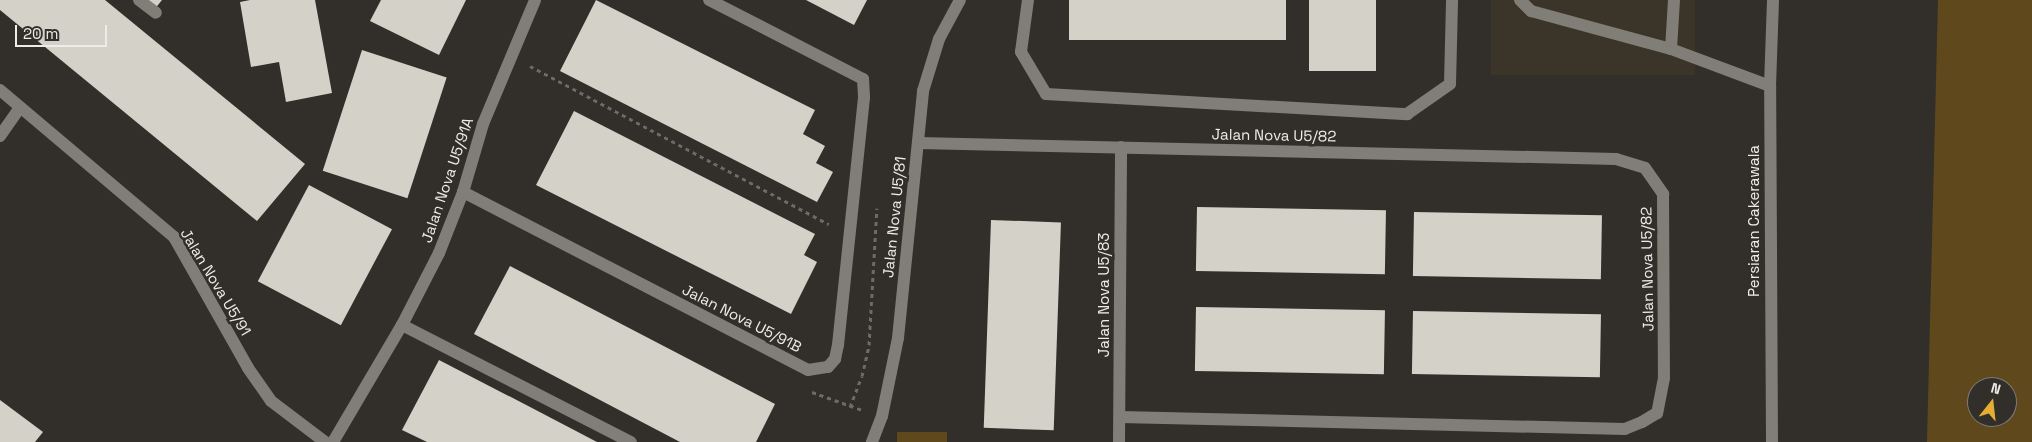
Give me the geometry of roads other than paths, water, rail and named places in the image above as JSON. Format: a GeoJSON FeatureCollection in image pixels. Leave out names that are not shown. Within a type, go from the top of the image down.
{"type":"FeatureCollection","features":[{"type":"Feature","properties":{"kind":"street"},"geometry":{"type":"LineString","coordinates":[[139,0],[156,13]]}},
{"type":"Feature","properties":{"kind":"street","name":"Jalan Nova U5/91A"},"geometry":{"type":"LineString","coordinates":[[332,442],[402,325],[439,253],[463,192],[483,124],[510,55],[535,0]]}},
{"type":"Feature","properties":{"kind":"street","name":"Jalan Nova U5/91B"},"geometry":{"type":"LineString","coordinates":[[463,192],[808,370],[828,367],[835,359],[864,96],[863,79],[709,0]]}},
{"type":"Feature","properties":{"kind":"street","name":"Jalan Nova U5/81"},"geometry":{"type":"LineString","coordinates":[[872,442],[882,416],[898,338],[923,91],[931,60],[960,0]]}},
{"type":"Feature","properties":{"kind":"street"},"geometry":{"type":"LineString","coordinates":[[1028,0],[1022,52],[1046,94],[1407,114],[1450,84],[1452,0]]}},
{"type":"Feature","properties":{"kind":"street"},"geometry":{"type":"LineString","coordinates":[[1520,0],[1531,11],[1671,49],[1770,86]]}},
{"type":"Feature","properties":{"kind":"street"},"geometry":{"type":"LineString","coordinates":[[1671,49],[1674,0]]}},
{"type":"Feature","properties":{"kind":"street","name":"Persiaran Cakerawala"},"geometry":{"type":"LineString","coordinates":[[1772,442],[1770,86],[1773,0]]}},
{"type":"Feature","properties":{"kind":"street","name":"Jalan Nova U5/91"},"geometry":{"type":"LineString","coordinates":[[0,90],[174,237],[248,368],[271,401],[325,442]]}},
{"type":"Feature","properties":{"kind":"street"},"geometry":{"type":"LineString","coordinates":[[0,136],[20,106]]}},
{"type":"Feature","properties":{"kind":"street","name":"Jalan Nova U5/82"},"geometry":{"type":"LineString","coordinates":[[918,143],[1616,159],[1632,162],[1646,168],[1655,178],[1662,194],[1664,378],[1657,413],[1625,429],[1120,417]]}},
{"type":"Feature","properties":{"kind":"street","name":"Jalan Nova U5/83"},"geometry":{"type":"LineString","coordinates":[[1119,442],[1121,147]]}},
{"type":"Feature","properties":{"kind":"street"},"geometry":{"type":"LineString","coordinates":[[402,325],[631,442]]}}]}
